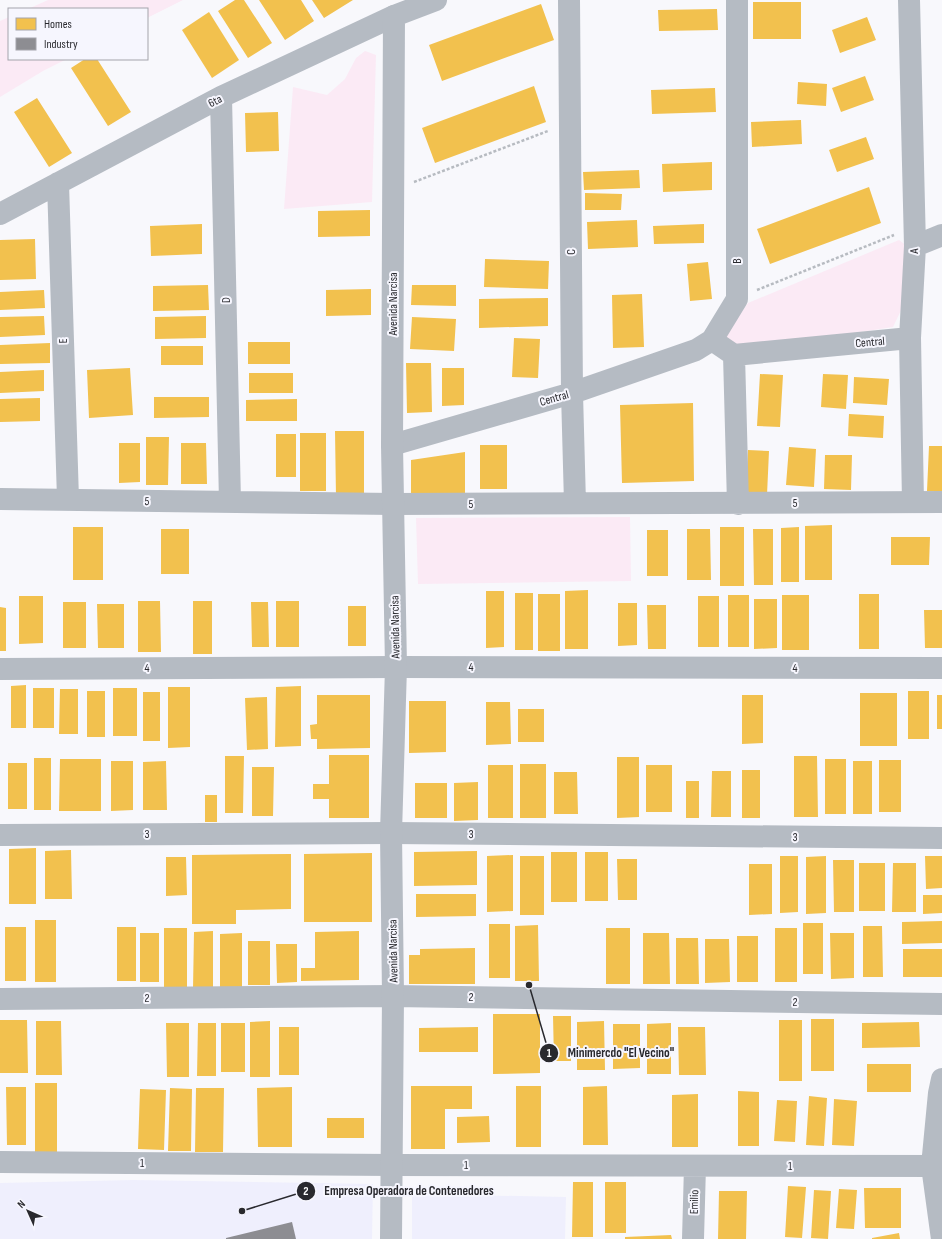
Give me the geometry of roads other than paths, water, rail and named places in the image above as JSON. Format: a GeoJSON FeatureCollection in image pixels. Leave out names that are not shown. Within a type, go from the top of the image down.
{"type":"FeatureCollection","features":[{"type":"Feature","properties":{"kind":"street","name":"6ta"},"geometry":{"type":"LineString","coordinates":[[0,214],[221,97],[394,16],[436,0]]}},
{"type":"Feature","properties":{"kind":"street","name":"C"},"geometry":{"type":"LineString","coordinates":[[568,0],[572,393],[575,503]]}},
{"type":"Feature","properties":{"kind":"street","name":"B"},"geometry":{"type":"LineString","coordinates":[[712,340],[737,299],[737,0]]}},
{"type":"Feature","properties":{"kind":"street","name":"A"},"geometry":{"type":"LineString","coordinates":[[909,0],[914,236],[910,338],[913,502]]}},
{"type":"Feature","properties":{"kind":"street","name":"Avenida Narcisa"},"geometry":{"type":"LineString","coordinates":[[391,1239],[394,996],[391,833],[396,667],[392,445],[394,16]]}},
{"type":"Feature","properties":{"kind":"street","name":"D"},"geometry":{"type":"LineString","coordinates":[[221,97],[230,502]]}},
{"type":"Feature","properties":{"kind":"street","name":"E"},"geometry":{"type":"LineString","coordinates":[[58,183],[68,499]]}},
{"type":"Feature","properties":{"kind":"street"},"geometry":{"type":"LineString","coordinates":[[914,236],[942,235]]}},
{"type":"Feature","properties":{"kind":"street","name":"Central"},"geometry":{"type":"LineString","coordinates":[[734,355],[910,338]]}},
{"type":"Feature","properties":{"kind":"street"},"geometry":{"type":"LineString","coordinates":[[712,340],[734,355],[738,504]]}},
{"type":"Feature","properties":{"kind":"street","name":"Central"},"geometry":{"type":"LineString","coordinates":[[392,445],[572,393],[696,350],[712,340]]}},
{"type":"Feature","properties":{"kind":"street","name":"5"},"geometry":{"type":"LineString","coordinates":[[0,499],[394,504],[738,504],[942,502]]}},
{"type":"Feature","properties":{"kind":"street","name":"4"},"geometry":{"type":"LineString","coordinates":[[0,669],[396,667],[942,668]]}},
{"type":"Feature","properties":{"kind":"street","name":"3"},"geometry":{"type":"LineString","coordinates":[[0,835],[391,833],[942,838]]}},
{"type":"Feature","properties":{"kind":"street","name":"2"},"geometry":{"type":"LineString","coordinates":[[0,999],[394,996],[942,1004]]}},
{"type":"Feature","properties":{"kind":"street"},"geometry":{"type":"LineString","coordinates":[[942,1079],[939,1092],[937,1166],[942,1239]]}},
{"type":"Feature","properties":{"kind":"street","name":"1"},"geometry":{"type":"LineString","coordinates":[[0,1162],[392,1165],[937,1166]]}},
{"type":"Feature","properties":{"kind":"street","name":"Emilio"},"geometry":{"type":"LineString","coordinates":[[693,1239],[695,1166]]}},
{"type":"Feature","properties":{"kind":"place","name":"Minimercdo \"El Vecino\""},"geometry":{"type":"Point","coordinates":[529,985]}},
{"type":"Feature","properties":{"kind":"place","name":"Empresa Operadora de Contenedores"},"geometry":{"type":"Point","coordinates":[242,1211]}}]}
